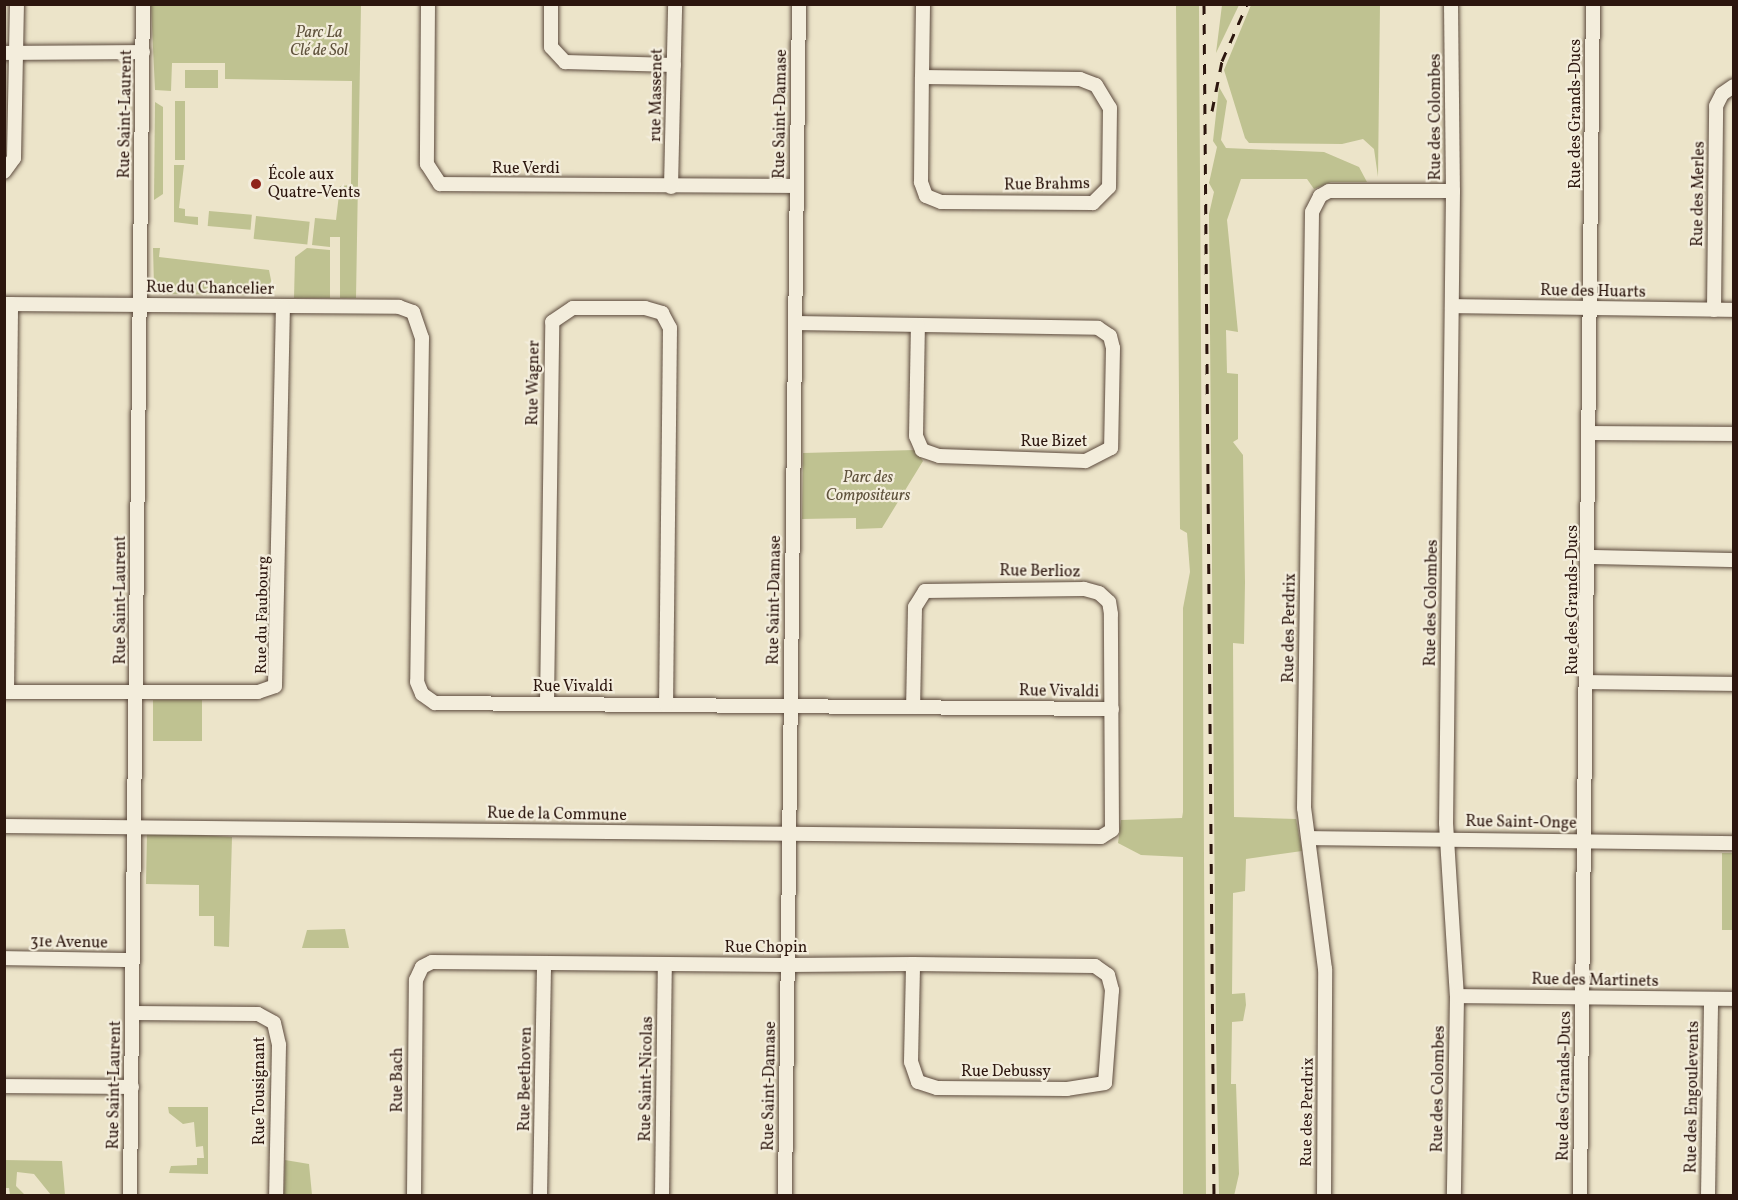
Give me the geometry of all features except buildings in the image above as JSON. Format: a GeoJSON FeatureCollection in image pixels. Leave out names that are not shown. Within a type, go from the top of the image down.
{"type":"FeatureCollection","features":[{"type":"Feature","properties":{"kind":"street"},"geometry":{"type":"LineString","coordinates":[[4,172],[14,158],[11,53],[16,4]]}},
{"type":"Feature","properties":{"kind":"street","name":"Rue Saint-Laurent"},"geometry":{"type":"LineString","coordinates":[[130,1196],[143,4]]}},
{"type":"Feature","properties":{"kind":"street","name":"Rue Verdi"},"geometry":{"type":"LineString","coordinates":[[428,4],[427,164],[435,181],[448,185],[796,186]]}},
{"type":"Feature","properties":{"kind":"street"},"geometry":{"type":"LineString","coordinates":[[551,4],[551,47],[565,62],[674,65]]}},
{"type":"Feature","properties":{"kind":"street","name":"rue Massenet"},"geometry":{"type":"LineString","coordinates":[[671,187],[675,4]]}},
{"type":"Feature","properties":{"kind":"street","name":"Rue Saint-Damase"},"geometry":{"type":"LineString","coordinates":[[785,1196],[799,4]]}},
{"type":"Feature","properties":{"kind":"street","name":"Rue Brahms"},"geometry":{"type":"LineString","coordinates":[[922,77],[1080,80],[1096,85],[1110,108],[1109,188],[1093,203],[933,200],[921,182],[922,77],[923,4]]}},
{"type":"Feature","properties":{"kind":"street","name":"Rue des Grands-Ducs"},"geometry":{"type":"LineString","coordinates":[[1580,1196],[1589,682],[1593,4]]}},
{"type":"Feature","properties":{"kind":"street","name":"Rue des Colombes"},"geometry":{"type":"LineString","coordinates":[[1453,7],[1447,838],[1456,996],[1454,1196]]}},
{"type":"Feature","properties":{"kind":"street"},"geometry":{"type":"LineString","coordinates":[[11,53],[143,52]]}},
{"type":"Feature","properties":{"kind":"street","name":"Rue des Merles"},"geometry":{"type":"LineString","coordinates":[[1714,310],[1716,106],[1722,94],[1734,86]]}},
{"type":"Feature","properties":{"kind":"street","name":"Rue des Perdrix"},"geometry":{"type":"LineString","coordinates":[[1324,1196],[1326,996],[1304,808],[1312,212],[1320,196],[1335,190],[1453,191]]}},
{"type":"Feature","properties":{"kind":"street"},"geometry":{"type":"LineString","coordinates":[[6,692],[8,304]]}},
{"type":"Feature","properties":{"kind":"street","name":"Rue du Chancelier"},"geometry":{"type":"LineString","coordinates":[[8,304],[399,307],[413,312]]}},
{"type":"Feature","properties":{"kind":"street","name":"Rue du Faubourg"},"geometry":{"type":"LineString","coordinates":[[6,692],[265,692],[278,682],[283,306]]}},
{"type":"Feature","properties":{"kind":"street","name":"Rue des Huarts"},"geometry":{"type":"LineString","coordinates":[[1452,306],[1734,310]]}},
{"type":"Feature","properties":{"kind":"street","name":"Rue Wagner"},"geometry":{"type":"LineString","coordinates":[[547,704],[552,322],[573,308],[645,308],[662,313],[670,328],[666,705]]}},
{"type":"Feature","properties":{"kind":"street","name":"Rue Vivaldi"},"geometry":{"type":"LineString","coordinates":[[413,312],[422,339],[418,686],[435,703],[1112,709]]}},
{"type":"Feature","properties":{"kind":"street","name":"Rue Bizet"},"geometry":{"type":"LineString","coordinates":[[795,323],[918,325],[1103,330],[1113,348],[1110,448],[1085,461],[939,456],[922,450],[916,436],[918,325]]}},
{"type":"Feature","properties":{"kind":"street"},"geometry":{"type":"LineString","coordinates":[[1591,433],[1734,434]]}},
{"type":"Feature","properties":{"kind":"street"},"geometry":{"type":"LineString","coordinates":[[1589,557],[1734,560]]}},
{"type":"Feature","properties":{"kind":"street","name":"Rue Berlioz"},"geometry":{"type":"LineString","coordinates":[[913,707],[915,607],[925,591],[1084,589],[1105,596],[1111,609],[1113,826],[1108,835]]}},
{"type":"Feature","properties":{"kind":"street"},"geometry":{"type":"LineString","coordinates":[[1589,682],[1734,684]]}},
{"type":"Feature","properties":{"kind":"street","name":"Rue de la Commune"},"geometry":{"type":"LineString","coordinates":[[4,826],[1108,835]]}},
{"type":"Feature","properties":{"kind":"street","name":"Rue Saint-Onge"},"geometry":{"type":"LineString","coordinates":[[1309,838],[1734,843]]}},
{"type":"Feature","properties":{"kind":"street","name":"31e Avenue"},"geometry":{"type":"LineString","coordinates":[[4,958],[133,960]]}},
{"type":"Feature","properties":{"kind":"street","name":"Rue Chopin"},"geometry":{"type":"LineString","coordinates":[[422,967],[432,962],[788,965],[1080,964],[1101,967],[1108,975]]}},
{"type":"Feature","properties":{"kind":"street","name":"Rue Beethoven"},"geometry":{"type":"LineString","coordinates":[[540,1196],[544,963]]}},
{"type":"Feature","properties":{"kind":"street","name":"Rue Saint-Nicolas"},"geometry":{"type":"LineString","coordinates":[[662,1196],[665,964]]}},
{"type":"Feature","properties":{"kind":"street","name":"Rue Debussy"},"geometry":{"type":"LineString","coordinates":[[913,964],[911,1072],[918,1082],[938,1088],[1101,1086],[1109,1071],[1112,990],[1108,975]]}},
{"type":"Feature","properties":{"kind":"street","name":"Rue Bach"},"geometry":{"type":"LineString","coordinates":[[414,1196],[415,987],[422,967]]}},
{"type":"Feature","properties":{"kind":"street","name":"Rue des Martinets"},"geometry":{"type":"LineString","coordinates":[[1456,996],[1734,999]]}},
{"type":"Feature","properties":{"kind":"street","name":"Rue des Engoulevents"},"geometry":{"type":"LineString","coordinates":[[1708,1196],[1711,999]]}},
{"type":"Feature","properties":{"kind":"street","name":"Rue Tousignant"},"geometry":{"type":"LineString","coordinates":[[133,1013],[258,1014],[274,1023],[279,1045],[276,1196]]}},
{"type":"Feature","properties":{"kind":"street"},"geometry":{"type":"LineString","coordinates":[[4,1086],[132,1087]]}},
{"type":"Feature","properties":{"kind":"green space","name":"Parc La Clé de Sol"},"geometry":{"type":"Polygon","coordinates":[[[151,5],[361,5],[356,298],[340,298],[340,237],[330,237],[330,247],[312,245],[315,218],[336,220],[340,186],[351,185],[352,81],[225,79],[225,63],[172,63],[171,91],[155,90],[151,5]]]}},
{"type":"Feature","properties":{"kind":"green space"},"geometry":{"type":"Polygon","coordinates":[[[1176,5],[1199,5],[1206,1196],[1183,1195],[1183,857],[1141,855],[1118,843],[1121,820],[1182,818],[1183,812],[1183,608],[1190,572],[1187,533],[1180,529],[1176,5]]]}},
{"type":"Feature","properties":{"kind":"green space"},"geometry":{"type":"Polygon","coordinates":[[[1222,5],[1239,5],[1216,53],[1222,5]]]}},
{"type":"Feature","properties":{"kind":"green space"},"geometry":{"type":"Polygon","coordinates":[[[1251,5],[1380,5],[1378,177],[1374,149],[1363,139],[1342,144],[1249,143],[1245,138],[1224,70],[1251,5]]]}},
{"type":"Feature","properties":{"kind":"green space"},"geometry":{"type":"Polygon","coordinates":[[[185,70],[218,70],[218,88],[185,88],[185,70]]]}},
{"type":"Feature","properties":{"kind":"green space"},"geometry":{"type":"Polygon","coordinates":[[[1219,87],[1227,101],[1221,140],[1226,148],[1324,152],[1359,167],[1367,182],[1331,182],[1314,189],[1307,179],[1241,179],[1227,220],[1238,332],[1226,330],[1227,373],[1238,374],[1238,439],[1233,442],[1243,455],[1245,582],[1244,644],[1233,643],[1234,817],[1296,819],[1302,851],[1246,859],[1245,891],[1233,893],[1232,994],[1245,993],[1246,1005],[1243,1021],[1232,1022],[1231,1084],[1236,1084],[1239,1174],[1234,1196],[1219,1195],[1216,1040],[1209,214],[1214,192],[1209,183],[1217,147],[1213,141],[1219,87]]]}},
{"type":"Feature","properties":{"kind":"green space"},"geometry":{"type":"Polygon","coordinates":[[[175,101],[185,101],[185,160],[175,160],[175,101]]]}},
{"type":"Feature","properties":{"kind":"green space"},"geometry":{"type":"Polygon","coordinates":[[[155,102],[163,107],[163,194],[154,200],[155,102]]]}},
{"type":"Feature","properties":{"kind":"green space"},"geometry":{"type":"Polygon","coordinates":[[[174,165],[184,165],[179,208],[185,209],[185,216],[198,217],[198,225],[174,222],[174,165]]]}},
{"type":"Feature","properties":{"kind":"green space"},"geometry":{"type":"Polygon","coordinates":[[[209,211],[252,215],[251,230],[208,226],[209,211]]]}},
{"type":"Feature","properties":{"kind":"green space"},"geometry":{"type":"Polygon","coordinates":[[[256,216],[310,222],[307,245],[254,239],[256,216]]]}},
{"type":"Feature","properties":{"kind":"green space"},"geometry":{"type":"Polygon","coordinates":[[[153,248],[160,248],[159,257],[269,270],[274,295],[160,294],[154,287],[153,248]]]}},
{"type":"Feature","properties":{"kind":"green space"},"geometry":{"type":"Polygon","coordinates":[[[307,248],[330,250],[330,298],[294,298],[295,257],[307,248]]]}},
{"type":"Feature","properties":{"kind":"green space","name":"Parc des Compositeurs"},"geometry":{"type":"Polygon","coordinates":[[[915,450],[923,461],[882,528],[856,529],[856,518],[802,519],[803,453],[915,450]]]}},
{"type":"Feature","properties":{"kind":"green space"},"geometry":{"type":"Polygon","coordinates":[[[153,700],[202,700],[202,741],[153,741],[153,700]]]}},
{"type":"Feature","properties":{"kind":"green space"},"geometry":{"type":"Polygon","coordinates":[[[147,832],[232,837],[229,947],[214,946],[214,916],[199,916],[199,885],[146,884],[147,832]]]}},
{"type":"Feature","properties":{"kind":"green space"},"geometry":{"type":"Polygon","coordinates":[[[1722,853],[1734,853],[1734,930],[1722,930],[1722,853]]]}},
{"type":"Feature","properties":{"kind":"green space"},"geometry":{"type":"Polygon","coordinates":[[[345,929],[349,948],[302,948],[307,930],[345,929]]]}},
{"type":"Feature","properties":{"kind":"green space"},"geometry":{"type":"Polygon","coordinates":[[[168,1107],[208,1107],[208,1174],[169,1173],[171,1166],[197,1165],[197,1158],[204,1158],[203,1146],[196,1147],[194,1122],[183,1124],[169,1113],[168,1107]]]}},
{"type":"Feature","properties":{"kind":"green space"},"geometry":{"type":"Polygon","coordinates":[[[4,1160],[62,1161],[65,1195],[51,1195],[34,1174],[17,1172],[16,1186],[25,1195],[10,1195],[9,1188],[5,1188],[4,1160]]]}},
{"type":"Feature","properties":{"kind":"green space"},"geometry":{"type":"Polygon","coordinates":[[[285,1160],[309,1164],[312,1195],[284,1195],[285,1160]]]}},
{"type":"Feature","properties":{"kind":"railway"},"geometry":{"type":"LineString","coordinates":[[1204,4],[1214,1196]]}},
{"type":"Feature","properties":{"kind":"railway"},"geometry":{"type":"LineString","coordinates":[[1212,111],[1222,61],[1247,4]]}},
{"type":"Feature","properties":{"kind":"place","name":"École aux Quatre-Vents"},"geometry":{"type":"Point","coordinates":[256,184]}}]}
